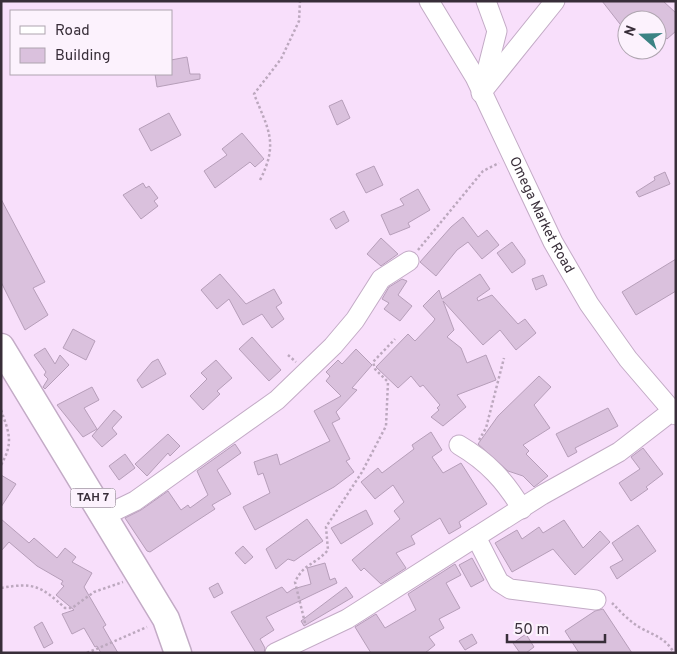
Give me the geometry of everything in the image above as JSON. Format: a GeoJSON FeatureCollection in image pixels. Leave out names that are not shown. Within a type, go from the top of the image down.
{"type":"FeatureCollection","features":[{"type":"Feature","properties":{"kind":"highway","name":"TAH 7"},"geometry":{"type":"LineString","coordinates":[[1,348],[166,619],[178,653]]}},
{"type":"Feature","properties":{"kind":"street","name":"Omega Market Road"},"geometry":{"type":"LineString","coordinates":[[429,1],[463,55],[553,242],[589,304],[628,359],[674,413]]}},
{"type":"Feature","properties":{"kind":"street"},"geometry":{"type":"LineString","coordinates":[[481,93],[497,31],[486,1]]}},
{"type":"Feature","properties":{"kind":"street"},"geometry":{"type":"LineString","coordinates":[[481,93],[555,1]]}},
{"type":"Feature","properties":{"kind":"street"},"geometry":{"type":"LineString","coordinates":[[104,516],[135,501],[277,400],[350,327],[381,279],[409,261]]}},
{"type":"Feature","properties":{"kind":"street"},"geometry":{"type":"LineString","coordinates":[[275,653],[347,619],[542,494],[619,452],[674,413]]}},
{"type":"Feature","properties":{"kind":"street"},"geometry":{"type":"LineString","coordinates":[[465,449],[506,482],[522,508]]}},
{"type":"Feature","properties":{"kind":"street"},"geometry":{"type":"LineString","coordinates":[[476,537],[499,582],[510,589],[596,600]]}},
{"type":"Feature","properties":{"kind":"path"},"geometry":{"type":"LineString","coordinates":[[260,180],[269,162],[271,137],[254,94],[281,59],[299,21],[300,1]]}},
{"type":"Feature","properties":{"kind":"path"},"geometry":{"type":"LineString","coordinates":[[409,261],[483,171],[513,156]]}},
{"type":"Feature","properties":{"kind":"path"},"geometry":{"type":"LineString","coordinates":[[311,635],[302,615],[295,582],[302,569],[320,559],[328,550],[326,526],[362,472],[386,426],[388,382],[375,369],[373,362],[395,339]]}},
{"type":"Feature","properties":{"kind":"path"},"geometry":{"type":"LineString","coordinates":[[465,449],[486,428],[504,358]]}},
{"type":"Feature","properties":{"kind":"path"},"geometry":{"type":"LineString","coordinates":[[1,410],[9,432],[9,450],[1,465]]}},
{"type":"Feature","properties":{"kind":"path"},"geometry":{"type":"LineString","coordinates":[[1,588],[20,584],[45,589],[65,608],[72,608],[94,592],[141,576]]}},
{"type":"Feature","properties":{"kind":"path"},"geometry":{"type":"LineString","coordinates":[[596,600],[611,602],[639,627],[656,634],[670,646],[674,653]]}},
{"type":"Feature","properties":{"kind":"path"},"geometry":{"type":"LineString","coordinates":[[87,653],[166,619]]}},
{"type":"Feature","properties":{"kind":"building"},"geometry":{"type":"Polygon","coordinates":[[[602,1],[663,1],[676,13],[676,31],[667,39],[667,10],[617,10],[617,20],[602,1]]]}},
{"type":"Feature","properties":{"kind":"building"},"geometry":{"type":"Polygon","coordinates":[[[187,57],[190,74],[200,74],[200,79],[157,87],[155,75],[172,75],[172,60],[187,57]]]}},
{"type":"Feature","properties":{"kind":"building"},"geometry":{"type":"Polygon","coordinates":[[[342,100],[350,118],[337,125],[329,106],[342,100]]]}},
{"type":"Feature","properties":{"kind":"building"},"geometry":{"type":"Polygon","coordinates":[[[169,113],[181,135],[151,151],[139,129],[169,113]]]}},
{"type":"Feature","properties":{"kind":"building"},"geometry":{"type":"Polygon","coordinates":[[[242,133],[264,159],[255,167],[250,162],[215,188],[204,171],[227,155],[222,149],[242,133]]]}},
{"type":"Feature","properties":{"kind":"building"},"geometry":{"type":"Polygon","coordinates":[[[374,166],[383,185],[366,193],[356,174],[374,166]]]}},
{"type":"Feature","properties":{"kind":"building"},"geometry":{"type":"Polygon","coordinates":[[[665,172],[670,184],[639,197],[636,192],[655,180],[654,177],[665,172]]]}},
{"type":"Feature","properties":{"kind":"building"},"geometry":{"type":"Polygon","coordinates":[[[143,183],[146,188],[149,186],[158,198],[154,201],[158,206],[141,219],[123,195],[143,183]]]}},
{"type":"Feature","properties":{"kind":"building"},"geometry":{"type":"Polygon","coordinates":[[[418,189],[430,210],[408,223],[410,227],[390,235],[381,215],[404,205],[400,199],[418,189]]]}},
{"type":"Feature","properties":{"kind":"building"},"geometry":{"type":"Polygon","coordinates":[[[1,199],[45,282],[33,288],[48,315],[25,330],[1,282],[1,199]]]}},
{"type":"Feature","properties":{"kind":"building"},"geometry":{"type":"Polygon","coordinates":[[[344,211],[349,221],[336,229],[330,219],[344,211]]]}},
{"type":"Feature","properties":{"kind":"building"},"geometry":{"type":"Polygon","coordinates":[[[463,217],[478,237],[487,230],[499,245],[482,259],[468,242],[457,250],[436,276],[420,262],[451,227],[463,217]]]}},
{"type":"Feature","properties":{"kind":"building"},"geometry":{"type":"Polygon","coordinates":[[[381,238],[398,254],[381,266],[367,254],[381,238]]]}},
{"type":"Feature","properties":{"kind":"building"},"geometry":{"type":"Polygon","coordinates":[[[512,242],[525,260],[525,264],[512,273],[497,253],[512,242]]]}},
{"type":"Feature","properties":{"kind":"building"},"geometry":{"type":"Polygon","coordinates":[[[676,259],[676,291],[636,315],[622,292],[676,259]]]}},
{"type":"Feature","properties":{"kind":"building"},"geometry":{"type":"Polygon","coordinates":[[[220,274],[246,304],[274,289],[282,303],[276,307],[284,319],[272,328],[262,314],[243,325],[229,299],[217,309],[201,290],[220,274]]]}},
{"type":"Feature","properties":{"kind":"building"},"geometry":{"type":"Polygon","coordinates":[[[480,274],[490,289],[477,298],[478,301],[492,295],[518,324],[525,319],[536,333],[516,350],[500,330],[483,345],[443,301],[454,330],[447,337],[461,348],[467,363],[486,355],[496,380],[457,395],[466,407],[443,426],[431,417],[439,410],[437,408],[440,405],[423,385],[420,387],[411,376],[398,388],[376,367],[408,334],[415,341],[433,322],[435,319],[423,306],[439,290],[442,299],[480,274]]]}},
{"type":"Feature","properties":{"kind":"building"},"geometry":{"type":"Polygon","coordinates":[[[543,275],[547,285],[536,290],[532,279],[543,275]]]}},
{"type":"Feature","properties":{"kind":"building"},"geometry":{"type":"Polygon","coordinates":[[[402,279],[407,281],[398,295],[412,306],[400,321],[384,309],[389,303],[382,299],[389,287],[402,279]]]}},
{"type":"Feature","properties":{"kind":"building"},"geometry":{"type":"Polygon","coordinates":[[[73,329],[95,341],[86,360],[63,348],[73,329]]]}},
{"type":"Feature","properties":{"kind":"building"},"geometry":{"type":"Polygon","coordinates":[[[252,337],[281,370],[269,381],[239,349],[252,337]]]}},
{"type":"Feature","properties":{"kind":"building"},"geometry":{"type":"Polygon","coordinates":[[[45,348],[55,364],[60,355],[69,365],[45,389],[43,387],[48,379],[44,375],[46,372],[34,355],[45,348]]]}},
{"type":"Feature","properties":{"kind":"building"},"geometry":{"type":"Polygon","coordinates":[[[356,349],[372,365],[352,388],[357,390],[336,412],[340,419],[332,423],[350,459],[346,461],[354,472],[334,487],[255,530],[243,507],[270,493],[263,473],[258,475],[254,462],[277,454],[280,465],[330,441],[314,411],[341,396],[326,381],[330,376],[326,372],[338,360],[342,364],[356,349]]]}},
{"type":"Feature","properties":{"kind":"building"},"geometry":{"type":"Polygon","coordinates":[[[158,359],[166,374],[142,388],[137,380],[152,362],[158,359]]]}},
{"type":"Feature","properties":{"kind":"building"},"geometry":{"type":"Polygon","coordinates":[[[216,360],[232,378],[217,391],[220,394],[203,410],[190,396],[207,379],[201,373],[216,360]]]}},
{"type":"Feature","properties":{"kind":"building"},"geometry":{"type":"Polygon","coordinates":[[[539,376],[551,387],[534,405],[550,428],[523,445],[529,451],[526,454],[548,476],[534,487],[523,476],[508,471],[478,444],[498,416],[539,376]]]}},
{"type":"Feature","properties":{"kind":"building"},"geometry":{"type":"Polygon","coordinates":[[[92,387],[99,400],[84,408],[97,429],[83,437],[57,405],[92,387]]]}},
{"type":"Feature","properties":{"kind":"building"},"geometry":{"type":"Polygon","coordinates":[[[608,408],[618,426],[575,448],[577,452],[568,457],[556,434],[608,408]]]}},
{"type":"Feature","properties":{"kind":"building"},"geometry":{"type":"Polygon","coordinates":[[[114,410],[122,417],[112,428],[117,434],[102,447],[92,436],[114,410]]]}},
{"type":"Feature","properties":{"kind":"building"},"geometry":{"type":"Polygon","coordinates":[[[431,432],[442,450],[432,457],[443,473],[461,463],[487,504],[459,522],[461,527],[449,534],[440,518],[411,536],[415,544],[396,553],[406,568],[381,584],[364,568],[361,571],[352,560],[400,519],[394,511],[404,502],[393,485],[375,499],[361,482],[378,468],[382,473],[414,449],[412,445],[431,432]]]}},
{"type":"Feature","properties":{"kind":"building"},"geometry":{"type":"Polygon","coordinates":[[[168,434],[180,446],[170,456],[168,453],[147,476],[135,464],[168,434]]]}},
{"type":"Feature","properties":{"kind":"building"},"geometry":{"type":"Polygon","coordinates":[[[235,444],[241,453],[217,470],[231,494],[212,505],[215,509],[150,552],[147,551],[125,518],[141,510],[168,491],[181,510],[188,505],[190,508],[208,495],[197,471],[235,444]]]}},
{"type":"Feature","properties":{"kind":"building"},"geometry":{"type":"Polygon","coordinates":[[[643,448],[663,474],[646,487],[648,489],[631,501],[619,483],[640,469],[631,457],[643,448]]]}},
{"type":"Feature","properties":{"kind":"building"},"geometry":{"type":"Polygon","coordinates":[[[125,454],[135,468],[119,480],[109,466],[125,454]]]}},
{"type":"Feature","properties":{"kind":"building"},"geometry":{"type":"Polygon","coordinates":[[[1,475],[16,484],[1,507],[1,475]]]}},
{"type":"Feature","properties":{"kind":"building"},"geometry":{"type":"Polygon","coordinates":[[[366,510],[373,524],[341,544],[331,528],[366,510]]]}},
{"type":"Feature","properties":{"kind":"building"},"geometry":{"type":"Polygon","coordinates":[[[1,519],[29,543],[34,538],[57,558],[65,548],[76,557],[72,562],[92,573],[84,587],[106,625],[103,627],[118,653],[101,653],[97,646],[95,647],[84,628],[72,634],[62,614],[74,610],[56,595],[64,586],[61,584],[63,581],[37,566],[9,542],[1,551],[1,519]]]}},
{"type":"Feature","properties":{"kind":"building"},"geometry":{"type":"Polygon","coordinates":[[[307,519],[323,541],[294,561],[288,559],[276,569],[266,549],[307,519]]]}},
{"type":"Feature","properties":{"kind":"building"},"geometry":{"type":"Polygon","coordinates":[[[564,520],[583,548],[600,531],[610,542],[575,575],[553,549],[512,572],[495,543],[517,530],[522,539],[539,527],[543,533],[564,520]]]}},
{"type":"Feature","properties":{"kind":"building"},"geometry":{"type":"Polygon","coordinates":[[[638,525],[656,551],[617,579],[610,567],[623,560],[612,543],[638,525]]]}},
{"type":"Feature","properties":{"kind":"building"},"geometry":{"type":"Polygon","coordinates":[[[243,546],[253,557],[245,564],[235,553],[243,546]]]}},
{"type":"Feature","properties":{"kind":"building"},"geometry":{"type":"Polygon","coordinates":[[[472,558],[484,580],[471,587],[459,565],[472,558]]]}},
{"type":"Feature","properties":{"kind":"building"},"geometry":{"type":"Polygon","coordinates":[[[325,563],[330,580],[335,578],[337,583],[266,617],[274,630],[260,639],[265,648],[264,653],[256,653],[231,612],[282,587],[287,593],[293,589],[311,584],[307,568],[325,563]]]}},
{"type":"Feature","properties":{"kind":"building"},"geometry":{"type":"Polygon","coordinates":[[[455,564],[461,575],[446,583],[460,608],[439,619],[444,628],[429,637],[435,645],[425,653],[371,653],[355,627],[376,614],[385,628],[416,610],[408,594],[455,564]]]}},
{"type":"Feature","properties":{"kind":"building"},"geometry":{"type":"Polygon","coordinates":[[[218,583],[223,593],[214,598],[209,588],[218,583]]]}},
{"type":"Feature","properties":{"kind":"building"},"geometry":{"type":"Polygon","coordinates":[[[346,587],[353,597],[304,626],[301,621],[346,587]]]}},
{"type":"Feature","properties":{"kind":"building"},"geometry":{"type":"Polygon","coordinates":[[[603,609],[632,653],[579,653],[565,631],[595,611],[603,609]]]}},
{"type":"Feature","properties":{"kind":"building"},"geometry":{"type":"Polygon","coordinates":[[[42,622],[53,643],[44,648],[34,627],[42,622]]]}},
{"type":"Feature","properties":{"kind":"building"},"geometry":{"type":"Polygon","coordinates":[[[472,634],[477,643],[465,650],[459,641],[472,634]]]}},
{"type":"Feature","properties":{"kind":"building"},"geometry":{"type":"Polygon","coordinates":[[[526,634],[534,647],[526,653],[520,653],[513,643],[526,634]]]}}]}
